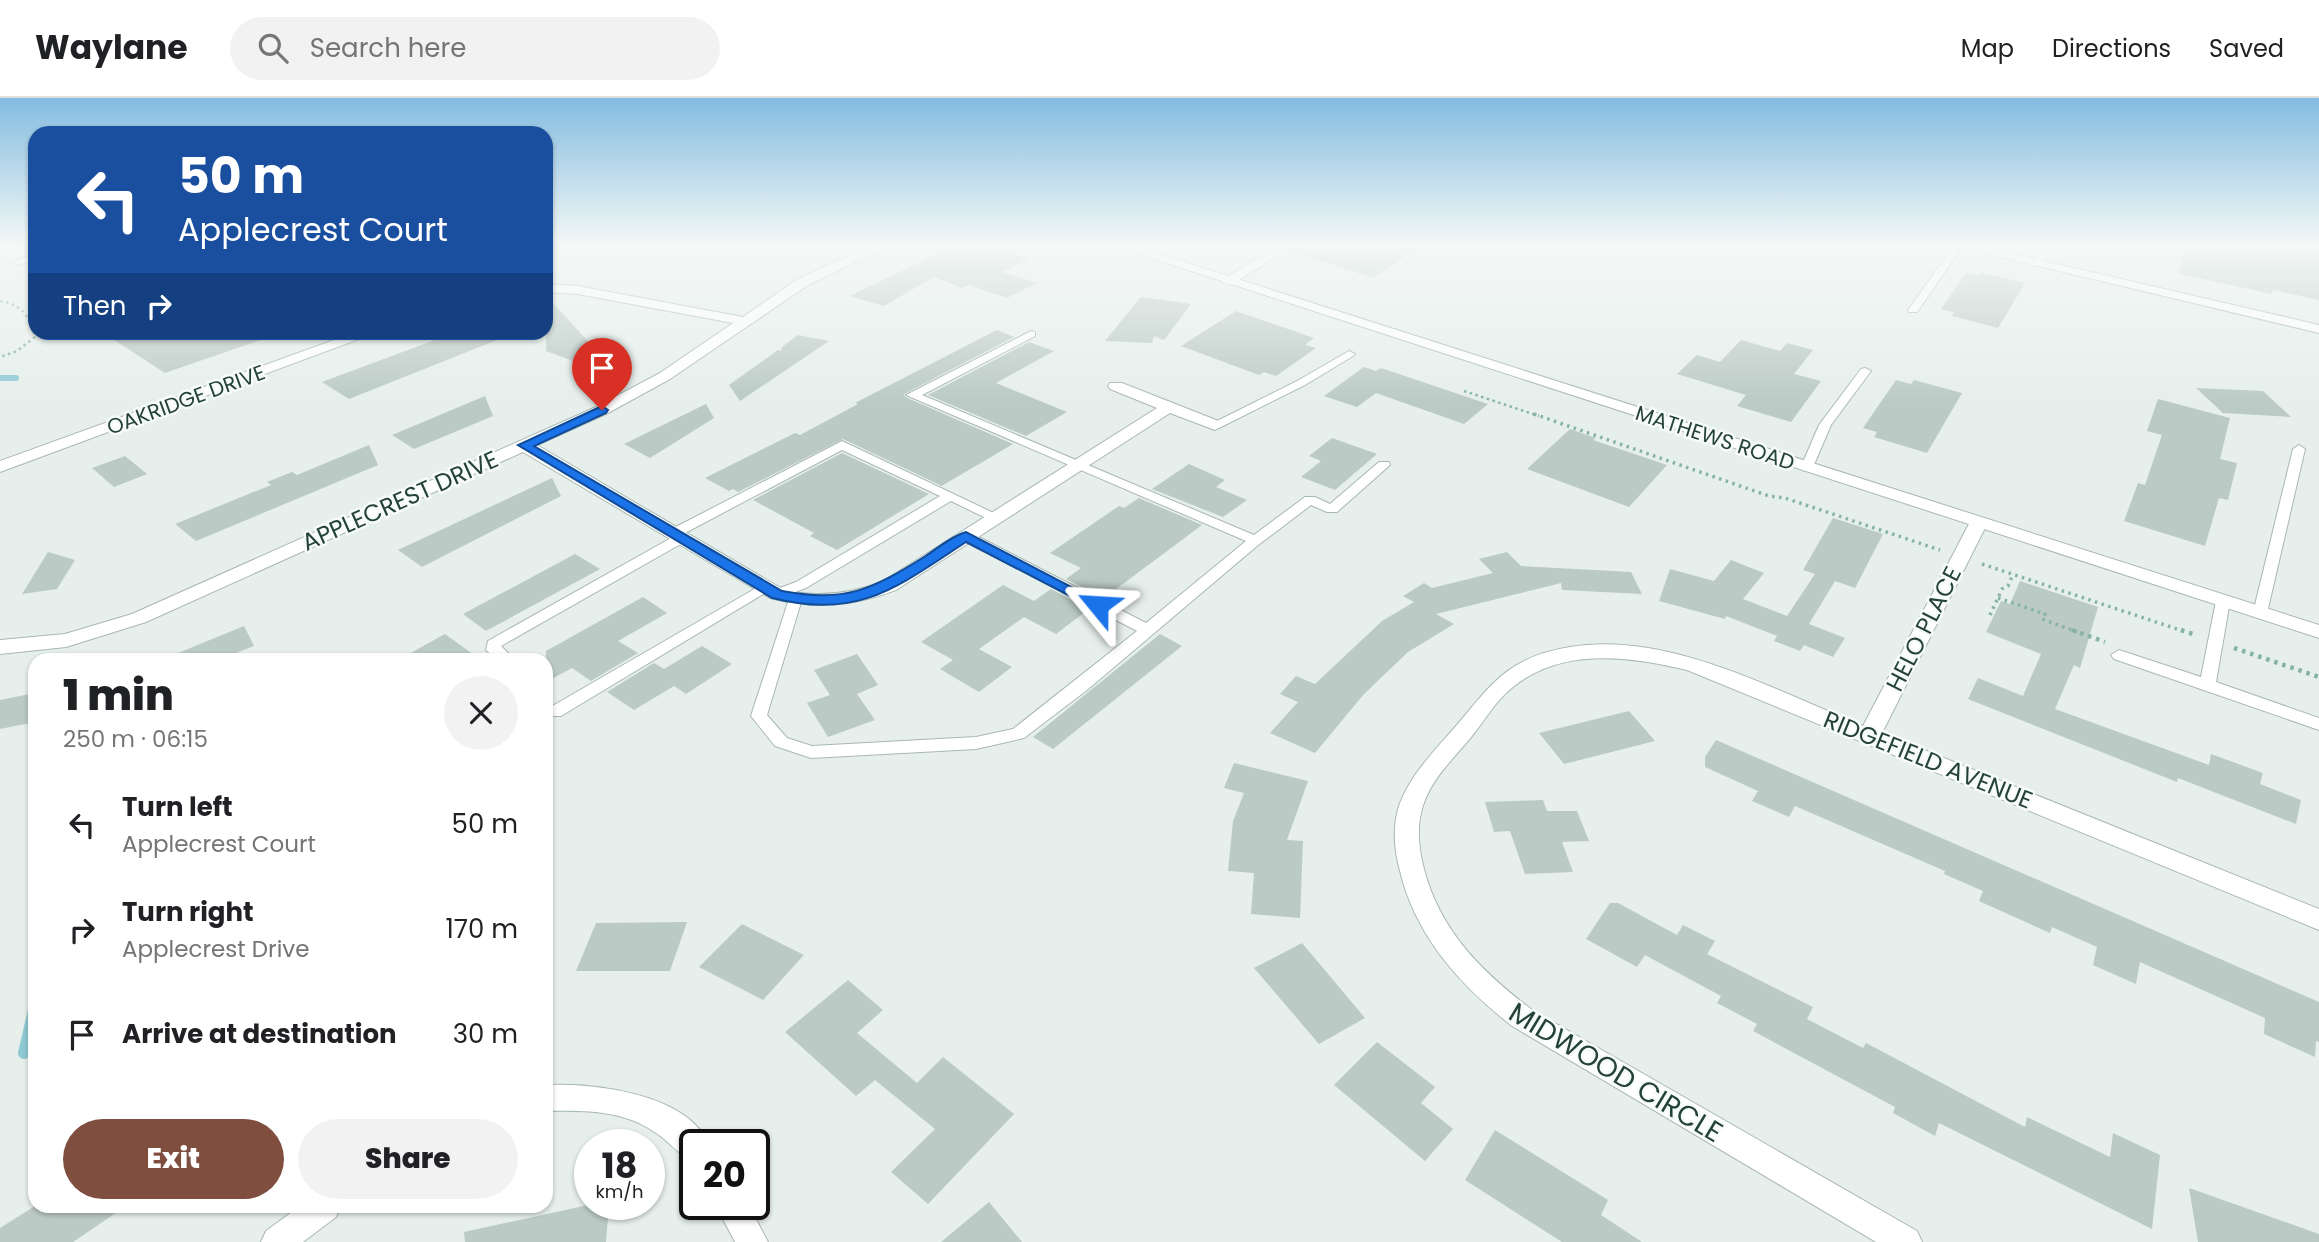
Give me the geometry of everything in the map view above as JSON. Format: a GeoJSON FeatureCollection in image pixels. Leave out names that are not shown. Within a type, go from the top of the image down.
{"type":"FeatureCollection","features":[{"type":"Feature","properties":{"kind":"street"},"geometry":{"type":"LineString","coordinates":[[612,296],[743,321]]}},
{"type":"Feature","properties":{"kind":"street","name":"APPLECREST DRIVE"},"geometry":{"type":"LineString","coordinates":[[0,647],[66,640],[139,618],[602,410],[654,382],[781,296]]}},
{"type":"Feature","properties":{"kind":"street","name":"MATHEWS ROAD"},"geometry":{"type":"LineString","coordinates":[[1276,296],[2319,632]]}},
{"type":"Feature","properties":{"kind":"street"},"geometry":{"type":"LineString","coordinates":[[2178,296],[2319,329]]}},
{"type":"Feature","properties":{"kind":"street","name":"OAKRIDGE DRIVE"},"geometry":{"type":"LineString","coordinates":[[0,467],[349,340]]}},
{"type":"Feature","properties":{"kind":"street"},"geometry":{"type":"LineString","coordinates":[[1116,386],[1216,425]]}},
{"type":"Feature","properties":{"kind":"street"},"geometry":{"type":"LineString","coordinates":[[524,445],[779,594],[830,601],[867,595],[889,586],[1169,407]]}},
{"type":"Feature","properties":{"kind":"street","name":"HELO PLACE"},"geometry":{"type":"LineString","coordinates":[[1869,736],[1979,522]]}},
{"type":"Feature","properties":{"kind":"street","name":"RIDGEFIELD AVENUE"},"geometry":{"type":"LineString","coordinates":[[1528,668],[1552,658],[1584,652],[1618,651],[1668,658],[1712,672],[2319,920]]}},
{"type":"Feature","properties":{"kind":"street","name":"MIDWOOD CIRCLE"},"geometry":{"type":"LineString","coordinates":[[1528,668],[1504,683],[1427,773],[1412,803],[1406,845],[1414,887],[1442,941],[1465,970],[1499,1002],[1522,1018],[1906,1242]]}},
{"type":"Feature","properties":{"kind":"street"},"geometry":{"type":"LineString","coordinates":[[553,1098],[597,1097],[623,1103],[653,1115],[679,1132]]}},
{"type":"Feature","properties":{"kind":"street"},"geometry":{"type":"LineString","coordinates":[[277,1242],[316,1213]]}},
{"type":"Feature","properties":{"kind":"street"},"geometry":{"type":"LineString","coordinates":[[740,1220],[752,1242]]}},
{"type":"Feature","properties":{"kind":"lane"},"geometry":{"type":"LineString","coordinates":[[1913,310],[1921,296]]}},
{"type":"Feature","properties":{"kind":"lane"},"geometry":{"type":"LineString","coordinates":[[1031,334],[912,395],[1255,540]]}},
{"type":"Feature","properties":{"kind":"lane"},"geometry":{"type":"LineString","coordinates":[[1216,425],[1301,383],[1349,354]]}},
{"type":"Feature","properties":{"kind":"lane"},"geometry":{"type":"LineString","coordinates":[[1807,467],[1825,425],[1864,371]]}},
{"type":"Feature","properties":{"kind":"lane"},"geometry":{"type":"LineString","coordinates":[[498,653],[494,650],[493,644],[677,536],[842,445],[995,517]]}},
{"type":"Feature","properties":{"kind":"lane"},"geometry":{"type":"LineString","coordinates":[[2260,613],[2299,449]]}},
{"type":"Feature","properties":{"kind":"lane"},"geometry":{"type":"LineString","coordinates":[[779,594],[759,716],[781,742],[811,752],[976,743],[1018,734],[1255,540],[1310,500],[1332,509],[1384,465]]}},
{"type":"Feature","properties":{"kind":"lane"},"geometry":{"type":"LineString","coordinates":[[555,712],[801,585],[950,496]]}},
{"type":"Feature","properties":{"kind":"lane"},"geometry":{"type":"LineString","coordinates":[[966,536],[1147,630]]}},
{"type":"Feature","properties":{"kind":"lane"},"geometry":{"type":"LineString","coordinates":[[2208,685],[2223,601]]}},
{"type":"Feature","properties":{"kind":"lane"},"geometry":{"type":"LineString","coordinates":[[2119,654],[2319,724]]}},
{"type":"Feature","properties":{"kind":"path"},"geometry":{"type":"LineString","coordinates":[[0,301],[21,306],[28,314]]}},
{"type":"Feature","properties":{"kind":"path"},"geometry":{"type":"LineString","coordinates":[[0,357],[17,351],[31,340]]}},
{"type":"Feature","properties":{"kind":"path"},"geometry":{"type":"LineString","coordinates":[[1464,391],[1769,496],[1785,498],[2319,677]]}},
{"type":"Feature","properties":{"kind":"path"},"geometry":{"type":"LineString","coordinates":[[1990,615],[2014,575]]}},
{"type":"Feature","properties":{"kind":"path"},"geometry":{"type":"LineString","coordinates":[[1998,598],[2045,614],[2042,619],[2120,647],[2119,654]]}},
{"type":"Feature","properties":{"kind":"building"},"geometry":{"type":"Polygon","coordinates":[[[850,296],[901,296],[884,306],[850,296]]]}},
{"type":"Feature","properties":{"kind":"building"},"geometry":{"type":"Polygon","coordinates":[[[1950,296],[2017,296],[1998,328],[1952,316],[1954,312],[1941,309],[1950,296]]]}},
{"type":"Feature","properties":{"kind":"building"},"geometry":{"type":"Polygon","coordinates":[[[1141,297],[1191,304],[1164,340],[1154,336],[1152,343],[1105,341],[1141,297]]]}},
{"type":"Feature","properties":{"kind":"building"},"geometry":{"type":"Polygon","coordinates":[[[553,303],[622,379],[546,351],[546,340],[553,340],[553,303]]]}},
{"type":"Feature","properties":{"kind":"building"},"geometry":{"type":"Polygon","coordinates":[[[1236,311],[1314,338],[1305,345],[1316,348],[1276,376],[1264,372],[1259,375],[1181,346],[1236,311]]]}},
{"type":"Feature","properties":{"kind":"building"},"geometry":{"type":"Polygon","coordinates":[[[997,330],[1014,337],[904,394],[905,397],[1013,444],[942,486],[843,439],[738,492],[733,489],[729,491],[705,478],[795,433],[800,435],[858,404],[855,403],[997,330]]]}},
{"type":"Feature","properties":{"kind":"building"},"geometry":{"type":"Polygon","coordinates":[[[798,335],[829,341],[740,401],[729,385],[778,350],[781,351],[782,347],[798,335]]]}},
{"type":"Feature","properties":{"kind":"building"},"geometry":{"type":"Polygon","coordinates":[[[114,340],[260,340],[165,373],[114,340]]]}},
{"type":"Feature","properties":{"kind":"building"},"geometry":{"type":"Polygon","coordinates":[[[435,340],[497,340],[349,399],[322,382],[435,340]]]}},
{"type":"Feature","properties":{"kind":"building"},"geometry":{"type":"Polygon","coordinates":[[[1741,340],[1780,351],[1787,343],[1813,350],[1794,374],[1821,381],[1791,422],[1737,406],[1746,395],[1677,374],[1697,355],[1720,362],[1741,340]]]}},
{"type":"Feature","properties":{"kind":"building"},"geometry":{"type":"Polygon","coordinates":[[[1029,342],[1054,351],[996,383],[1067,412],[1026,436],[928,395],[1029,342]]]}},
{"type":"Feature","properties":{"kind":"building"},"geometry":{"type":"Polygon","coordinates":[[[1364,367],[1376,371],[1381,368],[1488,404],[1464,424],[1376,393],[1357,407],[1324,396],[1364,367]]]}},
{"type":"Feature","properties":{"kind":"building"},"geometry":{"type":"Polygon","coordinates":[[[1896,380],[1911,384],[1914,380],[1962,393],[1927,453],[1874,437],[1877,432],[1863,428],[1896,380]]]}},
{"type":"Feature","properties":{"kind":"building"},"geometry":{"type":"Polygon","coordinates":[[[2196,388],[2263,391],[2291,417],[2223,413],[2196,388]]]}},
{"type":"Feature","properties":{"kind":"building"},"geometry":{"type":"Polygon","coordinates":[[[485,396],[493,416],[414,449],[392,435],[485,396]]]}},
{"type":"Feature","properties":{"kind":"building"},"geometry":{"type":"Polygon","coordinates":[[[2158,399],[2230,418],[2220,459],[2237,463],[2228,500],[2219,498],[2205,546],[2124,521],[2138,483],[2145,485],[2162,435],[2147,431],[2158,399]]]}},
{"type":"Feature","properties":{"kind":"building"},"geometry":{"type":"Polygon","coordinates":[[[706,404],[714,418],[650,458],[624,444],[706,404]]]}},
{"type":"Feature","properties":{"kind":"building"},"geometry":{"type":"Polygon","coordinates":[[[1570,429],[1596,438],[1593,440],[1667,465],[1629,507],[1527,469],[1570,429]]]}},
{"type":"Feature","properties":{"kind":"building"},"geometry":{"type":"Polygon","coordinates":[[[1332,438],[1377,454],[1335,490],[1301,477],[1321,461],[1309,456],[1332,438]]]}},
{"type":"Feature","properties":{"kind":"building"},"geometry":{"type":"Polygon","coordinates":[[[369,445],[378,465],[196,541],[175,524],[271,485],[267,482],[292,472],[297,475],[369,445]]]}},
{"type":"Feature","properties":{"kind":"building"},"geometry":{"type":"Polygon","coordinates":[[[842,453],[929,494],[837,550],[810,536],[814,533],[753,500],[842,453]]]}},
{"type":"Feature","properties":{"kind":"building"},"geometry":{"type":"Polygon","coordinates":[[[125,456],[147,474],[114,487],[92,468],[125,456]]]}},
{"type":"Feature","properties":{"kind":"building"},"geometry":{"type":"Polygon","coordinates":[[[1189,464],[1225,480],[1216,487],[1247,500],[1223,517],[1152,489],[1189,464]]]}},
{"type":"Feature","properties":{"kind":"building"},"geometry":{"type":"Polygon","coordinates":[[[552,478],[561,496],[422,567],[398,550],[552,478]]]}},
{"type":"Feature","properties":{"kind":"building"},"geometry":{"type":"Polygon","coordinates":[[[1139,498],[1202,525],[1104,598],[1066,579],[1081,568],[1050,553],[1119,506],[1124,508],[1139,498]]]}},
{"type":"Feature","properties":{"kind":"building"},"geometry":{"type":"Polygon","coordinates":[[[1833,518],[1883,534],[1855,588],[1835,581],[1809,624],[1845,638],[1833,657],[1804,645],[1800,651],[1774,641],[1777,636],[1726,616],[1725,619],[1659,601],[1670,569],[1714,581],[1731,560],[1764,573],[1743,599],[1787,616],[1815,574],[1803,570],[1833,518]]]}},
{"type":"Feature","properties":{"kind":"building"},"geometry":{"type":"Polygon","coordinates":[[[48,552],[75,560],[57,589],[22,594],[48,552]]]}},
{"type":"Feature","properties":{"kind":"building"},"geometry":{"type":"Polygon","coordinates":[[[1507,552],[1521,566],[1631,572],[1642,594],[1562,590],[1561,583],[1436,614],[1454,624],[1408,652],[1364,694],[1315,753],[1270,733],[1298,702],[1280,694],[1296,676],[1315,684],[1382,621],[1414,602],[1403,596],[1424,583],[1432,588],[1493,573],[1479,559],[1507,552]]]}},
{"type":"Feature","properties":{"kind":"building"},"geometry":{"type":"Polygon","coordinates":[[[575,554],[600,569],[486,631],[463,614],[575,554]]]}},
{"type":"Feature","properties":{"kind":"building"},"geometry":{"type":"Polygon","coordinates":[[[2020,581],[2098,607],[2080,668],[2074,665],[2055,709],[2209,765],[2211,754],[2263,773],[2260,784],[2301,800],[2296,824],[2178,778],[2177,782],[1968,699],[1978,678],[2023,696],[2041,654],[1986,632],[2001,601],[2010,604],[2020,581]]]}},
{"type":"Feature","properties":{"kind":"building"},"geometry":{"type":"Polygon","coordinates":[[[1003,585],[1034,601],[1051,589],[1089,609],[1056,634],[1024,617],[979,649],[1012,667],[979,692],[940,669],[953,660],[921,642],[1003,585]]]}},
{"type":"Feature","properties":{"kind":"building"},"geometry":{"type":"Polygon","coordinates":[[[643,597],[667,613],[618,641],[638,653],[591,681],[572,668],[553,678],[553,653],[546,651],[643,597]]]}},
{"type":"Feature","properties":{"kind":"building"},"geometry":{"type":"Polygon","coordinates":[[[244,626],[254,646],[236,653],[178,653],[244,626]]]}},
{"type":"Feature","properties":{"kind":"building"},"geometry":{"type":"Polygon","coordinates":[[[445,634],[471,653],[411,653],[445,634]]]}},
{"type":"Feature","properties":{"kind":"building"},"geometry":{"type":"Polygon","coordinates":[[[1160,634],[1182,646],[1053,749],[1033,737],[1160,634]]]}},
{"type":"Feature","properties":{"kind":"building"},"geometry":{"type":"Polygon","coordinates":[[[702,646],[732,664],[686,694],[674,686],[634,710],[607,692],[654,663],[664,669],[702,646]]]}},
{"type":"Feature","properties":{"kind":"building"},"geometry":{"type":"Polygon","coordinates":[[[857,654],[878,685],[857,694],[875,720],[828,737],[807,703],[830,695],[814,670],[857,654]]]}},
{"type":"Feature","properties":{"kind":"building"},"geometry":{"type":"Polygon","coordinates":[[[28,694],[28,723],[0,729],[0,700],[28,694]]]}},
{"type":"Feature","properties":{"kind":"building"},"geometry":{"type":"Polygon","coordinates":[[[1629,711],[1655,741],[1564,764],[1539,733],[1629,711]]]}},
{"type":"Feature","properties":{"kind":"building"},"geometry":{"type":"Polygon","coordinates":[[[1716,740],[2319,1002],[2319,1042],[2316,1041],[2315,1057],[2264,1034],[2265,1018],[2140,962],[2136,984],[2093,965],[2097,947],[2052,927],[2050,933],[1979,901],[1983,891],[1944,874],[1945,871],[1795,806],[1789,817],[1752,801],[1758,791],[1705,767],[1705,757],[1716,740]]]}},
{"type":"Feature","properties":{"kind":"building"},"geometry":{"type":"Polygon","coordinates":[[[1234,763],[1308,781],[1287,840],[1303,841],[1300,918],[1251,914],[1254,873],[1228,871],[1233,821],[1244,793],[1224,788],[1234,763]]]}},
{"type":"Feature","properties":{"kind":"building"},"geometry":{"type":"Polygon","coordinates":[[[1543,800],[1547,811],[1577,811],[1589,841],[1562,842],[1573,872],[1525,874],[1510,831],[1494,832],[1485,802],[1543,800]]]}},
{"type":"Feature","properties":{"kind":"building"},"geometry":{"type":"Polygon","coordinates":[[[1610,903],[1618,903],[1677,935],[1683,925],[1715,941],[1707,954],[1813,1007],[1807,1019],[1863,1048],[1866,1043],[2025,1127],[2027,1117],[2110,1157],[2113,1133],[2160,1155],[2152,1229],[1939,1123],[1935,1136],[1893,1113],[1895,1107],[1753,1031],[1757,1024],[1717,1003],[1721,996],[1645,955],[1637,967],[1586,939],[1610,903]]]}},
{"type":"Feature","properties":{"kind":"building"},"geometry":{"type":"Polygon","coordinates":[[[687,922],[670,971],[576,971],[596,923],[687,922]]]}},
{"type":"Feature","properties":{"kind":"building"},"geometry":{"type":"Polygon","coordinates":[[[742,924],[804,955],[763,1000],[699,967],[742,924]]]}},
{"type":"Feature","properties":{"kind":"building"},"geometry":{"type":"Polygon","coordinates":[[[1302,943],[1365,1018],[1319,1044],[1254,968],[1302,943]]]}},
{"type":"Feature","properties":{"kind":"building"},"geometry":{"type":"Polygon","coordinates":[[[848,980],[883,1010],[857,1033],[917,1083],[943,1057],[1014,1114],[928,1204],[891,1172],[935,1129],[875,1080],[856,1096],[785,1032],[848,980]]]}},
{"type":"Feature","properties":{"kind":"building"},"geometry":{"type":"Polygon","coordinates":[[[1377,1042],[1435,1087],[1421,1103],[1453,1129],[1425,1161],[1334,1085],[1377,1042]]]}},
{"type":"Feature","properties":{"kind":"building"},"geometry":{"type":"Polygon","coordinates":[[[1495,1130],[1608,1200],[1601,1215],[1642,1242],[1562,1242],[1465,1180],[1495,1130]]]}},
{"type":"Feature","properties":{"kind":"building"},"geometry":{"type":"Polygon","coordinates":[[[2189,1188],[2319,1234],[2319,1242],[2198,1242],[2189,1188]]]}},
{"type":"Feature","properties":{"kind":"building"},"geometry":{"type":"Polygon","coordinates":[[[989,1202],[1022,1242],[941,1242],[989,1202]]]}},
{"type":"Feature","properties":{"kind":"building"},"geometry":{"type":"Polygon","coordinates":[[[574,1208],[574,1220],[608,1220],[606,1242],[465,1242],[464,1232],[574,1208]]]}},
{"type":"Feature","properties":{"kind":"building"},"geometry":{"type":"Polygon","coordinates":[[[28,1210],[28,1213],[116,1213],[73,1242],[0,1242],[0,1228],[28,1210]]]}},
{"type":"Feature","properties":{"kind":"waterway"},"geometry":{"type":"LineString","coordinates":[[0,378],[16,378]]}},
{"type":"Feature","properties":{"kind":"waterway"},"geometry":{"type":"LineString","coordinates":[[24,1053],[28,1036]]}},
{"type":"Feature","properties":{"kind":"route"},"geometry":{"type":"LineString","coordinates":[[602,410],[524,445],[777,594],[792,599],[814,601],[867,595],[889,586],[966,536],[1098,605]]}}]}
